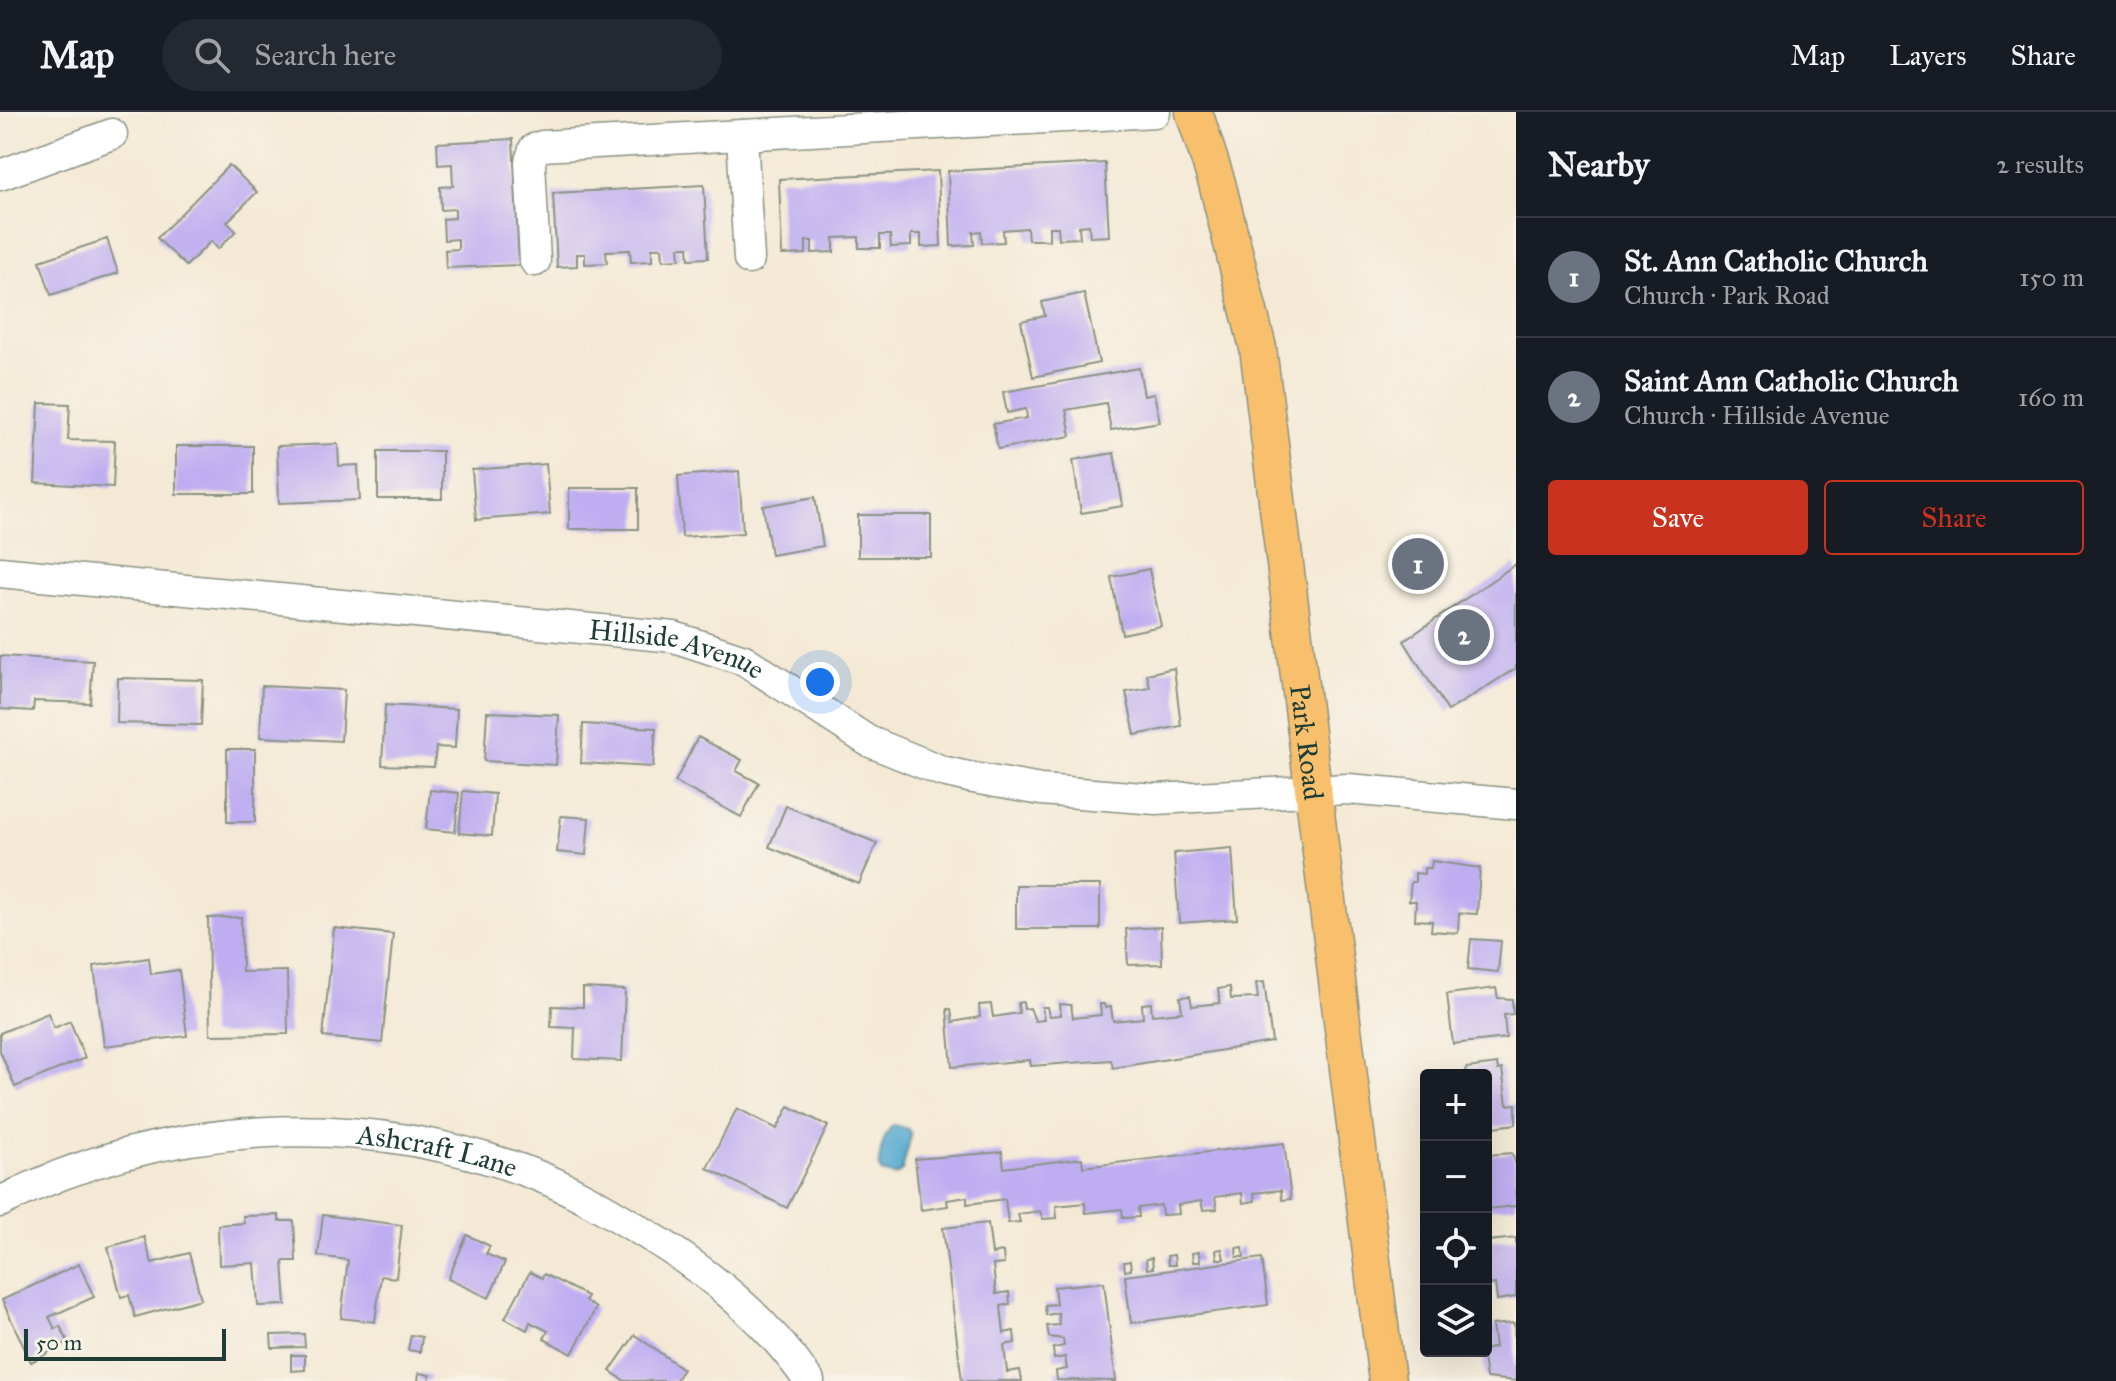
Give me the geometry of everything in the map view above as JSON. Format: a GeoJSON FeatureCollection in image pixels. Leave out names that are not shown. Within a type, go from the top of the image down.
{"type":"FeatureCollection","features":[{"type":"Feature","properties":{"kind":"main road","name":"Park Road"},"geometry":{"type":"LineString","coordinates":[[1194,112],[1217,183],[1258,348],[1387,1381]]}},
{"type":"Feature","properties":{"kind":"street"},"geometry":{"type":"LineString","coordinates":[[535,261],[530,162],[537,147],[1155,112]]}},
{"type":"Feature","properties":{"kind":"street"},"geometry":{"type":"LineString","coordinates":[[0,175],[112,134]]}},
{"type":"Feature","properties":{"kind":"street"},"geometry":{"type":"LineString","coordinates":[[742,135],[749,259]]}},
{"type":"Feature","properties":{"kind":"street","name":"Hillside Avenue"},"geometry":{"type":"LineString","coordinates":[[0,572],[674,637],[744,660],[868,741],[968,777],[1064,792],[1156,799],[1360,790],[1516,804]]}},
{"type":"Feature","properties":{"kind":"street","name":"Ashcraft Lane"},"geometry":{"type":"LineString","coordinates":[[0,1202],[76,1169],[143,1149],[213,1136],[298,1131],[354,1133],[429,1144],[528,1172],[587,1199],[662,1243],[719,1284],[767,1328],[796,1375]]}},
{"type":"Feature","properties":{"kind":"water"},"geometry":{"type":"Polygon","coordinates":[[[893,1125],[909,1129],[911,1135],[902,1171],[895,1176],[881,1172],[880,1167],[882,1147],[893,1125]]]}},
{"type":"Feature","properties":{"kind":"building"},"geometry":{"type":"Polygon","coordinates":[[[513,139],[519,265],[446,268],[445,250],[458,249],[458,239],[444,240],[443,219],[455,218],[455,209],[441,210],[440,187],[453,186],[452,164],[438,165],[437,143],[513,139]]]}},
{"type":"Feature","properties":{"kind":"building"},"geometry":{"type":"Polygon","coordinates":[[[1105,163],[1109,236],[1090,237],[1089,225],[1079,226],[1080,238],[1059,239],[1058,227],[1049,227],[1049,240],[1028,240],[1027,228],[1003,230],[1004,242],[982,243],[981,231],[973,232],[974,245],[951,246],[948,171],[1105,163]]]}},
{"type":"Feature","properties":{"kind":"building"},"geometry":{"type":"Polygon","coordinates":[[[229,165],[257,192],[227,222],[236,231],[218,249],[211,241],[186,266],[157,238],[229,165]]]}},
{"type":"Feature","properties":{"kind":"building"},"geometry":{"type":"Polygon","coordinates":[[[938,171],[941,246],[921,247],[921,234],[911,234],[911,246],[891,247],[890,235],[880,235],[880,248],[859,248],[859,237],[834,238],[834,252],[812,253],[812,241],[806,241],[806,254],[782,255],[779,179],[938,171]]]}},
{"type":"Feature","properties":{"kind":"building"},"geometry":{"type":"Polygon","coordinates":[[[704,185],[708,258],[689,259],[688,247],[679,247],[680,259],[663,260],[662,248],[652,248],[652,261],[631,262],[630,250],[606,251],[607,263],[585,264],[585,254],[577,254],[577,266],[557,267],[553,193],[704,185]]]}},
{"type":"Feature","properties":{"kind":"building"},"geometry":{"type":"Polygon","coordinates":[[[107,239],[118,273],[51,295],[40,261],[107,239]]]}},
{"type":"Feature","properties":{"kind":"building"},"geometry":{"type":"Polygon","coordinates":[[[1084,293],[1099,363],[1033,377],[1021,321],[1045,316],[1042,302],[1084,293]]]}},
{"type":"Feature","properties":{"kind":"building"},"geometry":{"type":"Polygon","coordinates":[[[1139,368],[1144,396],[1154,394],[1160,422],[1111,430],[1106,403],[1066,410],[1071,436],[998,449],[993,424],[1027,418],[1026,409],[1007,413],[1003,392],[1139,368]]]}},
{"type":"Feature","properties":{"kind":"building"},"geometry":{"type":"Polygon","coordinates":[[[39,403],[70,404],[68,440],[115,441],[113,487],[35,483],[39,403]]]}},
{"type":"Feature","properties":{"kind":"building"},"geometry":{"type":"Polygon","coordinates":[[[338,444],[339,466],[358,465],[360,500],[279,503],[277,446],[338,444]]]}},
{"type":"Feature","properties":{"kind":"building"},"geometry":{"type":"Polygon","coordinates":[[[176,446],[253,446],[253,494],[176,494],[176,446]]]}},
{"type":"Feature","properties":{"kind":"building"},"geometry":{"type":"Polygon","coordinates":[[[378,451],[442,451],[442,499],[378,499],[378,451]]]}},
{"type":"Feature","properties":{"kind":"building"},"geometry":{"type":"Polygon","coordinates":[[[1114,453],[1123,506],[1081,513],[1073,460],[1114,453]]]}},
{"type":"Feature","properties":{"kind":"building"},"geometry":{"type":"Polygon","coordinates":[[[546,464],[550,514],[476,520],[472,470],[546,464]]]}},
{"type":"Feature","properties":{"kind":"building"},"geometry":{"type":"Polygon","coordinates":[[[739,471],[743,533],[682,537],[678,476],[739,471]]]}},
{"type":"Feature","properties":{"kind":"building"},"geometry":{"type":"Polygon","coordinates":[[[569,488],[638,488],[638,529],[569,529],[569,488]]]}},
{"type":"Feature","properties":{"kind":"building"},"geometry":{"type":"Polygon","coordinates":[[[815,497],[823,546],[771,555],[763,506],[815,497]]]}},
{"type":"Feature","properties":{"kind":"building"},"geometry":{"type":"Polygon","coordinates":[[[858,515],[931,515],[931,557],[858,557],[858,515]]]}},
{"type":"Feature","properties":{"kind":"building"},"geometry":{"type":"Polygon","coordinates":[[[1516,564],[1516,668],[1448,711],[1404,641],[1516,564]]]}},
{"type":"Feature","properties":{"kind":"building"},"geometry":{"type":"Polygon","coordinates":[[[1149,569],[1161,626],[1122,634],[1111,577],[1149,569]]]}},
{"type":"Feature","properties":{"kind":"building"},"geometry":{"type":"Polygon","coordinates":[[[0,656],[93,661],[90,703],[34,701],[33,711],[0,709],[0,656]]]}},
{"type":"Feature","properties":{"kind":"building"},"geometry":{"type":"Polygon","coordinates":[[[1174,668],[1181,726],[1135,735],[1126,692],[1150,688],[1147,674],[1174,668]]]}},
{"type":"Feature","properties":{"kind":"building"},"geometry":{"type":"Polygon","coordinates":[[[118,678],[203,680],[201,725],[117,723],[118,678]]]}},
{"type":"Feature","properties":{"kind":"building"},"geometry":{"type":"Polygon","coordinates":[[[262,686],[344,690],[341,741],[260,737],[262,686]]]}},
{"type":"Feature","properties":{"kind":"building"},"geometry":{"type":"Polygon","coordinates":[[[385,705],[457,709],[455,748],[436,747],[434,767],[382,765],[385,705]]]}},
{"type":"Feature","properties":{"kind":"building"},"geometry":{"type":"Polygon","coordinates":[[[487,712],[559,715],[556,765],[484,761],[487,712]]]}},
{"type":"Feature","properties":{"kind":"building"},"geometry":{"type":"Polygon","coordinates":[[[583,724],[656,728],[653,767],[581,763],[583,724]]]}},
{"type":"Feature","properties":{"kind":"building"},"geometry":{"type":"Polygon","coordinates":[[[698,737],[742,760],[736,771],[759,783],[741,817],[675,782],[698,737]]]}},
{"type":"Feature","properties":{"kind":"building"},"geometry":{"type":"Polygon","coordinates":[[[227,749],[255,749],[255,822],[227,822],[227,749]]]}},
{"type":"Feature","properties":{"kind":"building"},"geometry":{"type":"Polygon","coordinates":[[[430,790],[459,793],[455,832],[426,829],[430,790]]]}},
{"type":"Feature","properties":{"kind":"building"},"geometry":{"type":"Polygon","coordinates":[[[463,791],[495,794],[492,836],[459,833],[463,791]]]}},
{"type":"Feature","properties":{"kind":"building"},"geometry":{"type":"Polygon","coordinates":[[[786,806],[877,843],[859,884],[769,847],[786,806]]]}},
{"type":"Feature","properties":{"kind":"building"},"geometry":{"type":"Polygon","coordinates":[[[561,816],[589,818],[586,855],[557,852],[561,816]]]}},
{"type":"Feature","properties":{"kind":"building"},"geometry":{"type":"Polygon","coordinates":[[[1232,848],[1237,919],[1179,923],[1174,853],[1232,848]]]}},
{"type":"Feature","properties":{"kind":"building"},"geometry":{"type":"Polygon","coordinates":[[[1432,861],[1480,868],[1477,914],[1459,913],[1458,933],[1431,931],[1432,921],[1415,920],[1416,901],[1409,901],[1411,882],[1415,882],[1415,873],[1424,874],[1424,868],[1431,868],[1432,861]]]}},
{"type":"Feature","properties":{"kind":"building"},"geometry":{"type":"Polygon","coordinates":[[[1016,885],[1100,885],[1100,929],[1016,929],[1016,885]]]}},
{"type":"Feature","properties":{"kind":"building"},"geometry":{"type":"Polygon","coordinates":[[[241,917],[242,972],[287,971],[288,1034],[210,1035],[208,918],[241,917]]]}},
{"type":"Feature","properties":{"kind":"building"},"geometry":{"type":"Polygon","coordinates":[[[1161,927],[1162,964],[1128,965],[1126,929],[1161,927]]]}},
{"type":"Feature","properties":{"kind":"building"},"geometry":{"type":"Polygon","coordinates":[[[334,928],[393,934],[382,1043],[323,1037],[334,928]]]}},
{"type":"Feature","properties":{"kind":"building"},"geometry":{"type":"Polygon","coordinates":[[[1471,939],[1501,941],[1498,972],[1468,969],[1471,939]]]}},
{"type":"Feature","properties":{"kind":"building"},"geometry":{"type":"Polygon","coordinates":[[[149,958],[151,974],[179,970],[187,1036],[104,1046],[94,966],[149,958]]]}},
{"type":"Feature","properties":{"kind":"building"},"geometry":{"type":"Polygon","coordinates":[[[1264,982],[1272,1042],[1113,1068],[1111,1060],[1031,1066],[1030,1060],[952,1067],[947,1009],[951,1009],[953,1022],[980,1017],[979,1005],[991,1004],[993,1017],[1019,1013],[1018,1003],[1023,1002],[1024,1009],[1030,1008],[1035,1021],[1044,1020],[1042,1007],[1047,1007],[1049,1016],[1061,1015],[1060,1004],[1071,1005],[1073,1018],[1101,1015],[1100,1004],[1104,1004],[1105,1008],[1111,1007],[1113,1021],[1143,1018],[1142,1004],[1151,1003],[1152,1015],[1182,1012],[1180,997],[1190,996],[1192,1006],[1220,1003],[1218,989],[1230,987],[1231,999],[1258,998],[1256,983],[1264,982]]]}},
{"type":"Feature","properties":{"kind":"building"},"geometry":{"type":"Polygon","coordinates":[[[583,988],[625,990],[622,1061],[574,1059],[575,1028],[551,1027],[552,1006],[583,1007],[583,988]]]}},
{"type":"Feature","properties":{"kind":"building"},"geometry":{"type":"Polygon","coordinates":[[[1496,988],[1498,998],[1512,999],[1513,1014],[1504,1015],[1506,1038],[1453,1044],[1447,994],[1496,988]]]}},
{"type":"Feature","properties":{"kind":"building"},"geometry":{"type":"Polygon","coordinates":[[[48,1013],[54,1028],[70,1021],[85,1058],[15,1087],[0,1051],[0,1033],[48,1013]]]}},
{"type":"Feature","properties":{"kind":"building"},"geometry":{"type":"Polygon","coordinates":[[[1497,1064],[1498,1070],[1502,1069],[1507,1105],[1516,1104],[1516,1124],[1492,1127],[1492,1069],[1466,1068],[1497,1064]]]}},
{"type":"Feature","properties":{"kind":"building"},"geometry":{"type":"Polygon","coordinates":[[[789,1106],[828,1126],[787,1208],[707,1168],[737,1108],[777,1129],[789,1106]]]}},
{"type":"Feature","properties":{"kind":"building"},"geometry":{"type":"Polygon","coordinates":[[[1284,1143],[1291,1199],[1282,1200],[1281,1190],[1254,1193],[1255,1201],[1243,1203],[1242,1193],[1215,1197],[1217,1209],[1203,1210],[1201,1201],[1178,1205],[1179,1214],[1162,1215],[1161,1205],[1138,1208],[1139,1217],[1123,1218],[1122,1209],[1086,1213],[1085,1203],[1056,1206],[1057,1218],[1043,1219],[1040,1211],[1018,1214],[1020,1222],[1008,1223],[1005,1199],[967,1204],[967,1197],[947,1200],[948,1206],[921,1210],[915,1159],[1002,1152],[1004,1168],[1082,1158],[1083,1167],[1284,1143]]]}},
{"type":"Feature","properties":{"kind":"building"},"geometry":{"type":"Polygon","coordinates":[[[1512,1153],[1516,1165],[1516,1206],[1492,1208],[1492,1155],[1512,1153]]]}},
{"type":"Feature","properties":{"kind":"building"},"geometry":{"type":"Polygon","coordinates":[[[279,1215],[279,1221],[294,1221],[296,1261],[283,1261],[286,1305],[258,1306],[255,1263],[219,1265],[218,1225],[244,1223],[243,1216],[279,1215]]]}},
{"type":"Feature","properties":{"kind":"building"},"geometry":{"type":"Polygon","coordinates":[[[323,1215],[402,1225],[396,1278],[381,1276],[375,1322],[341,1318],[348,1260],[318,1256],[323,1215]]]}},
{"type":"Feature","properties":{"kind":"building"},"geometry":{"type":"Polygon","coordinates":[[[988,1223],[992,1254],[1003,1252],[1004,1264],[993,1265],[996,1294],[1009,1292],[1010,1304],[1001,1306],[1004,1333],[1014,1331],[1015,1343],[1004,1345],[1007,1372],[1020,1370],[1022,1381],[962,1381],[943,1228],[988,1223]]]}},
{"type":"Feature","properties":{"kind":"building"},"geometry":{"type":"Polygon","coordinates":[[[467,1235],[490,1246],[486,1254],[505,1262],[489,1298],[448,1279],[467,1235]]]}},
{"type":"Feature","properties":{"kind":"building"},"geometry":{"type":"Polygon","coordinates":[[[144,1237],[152,1263],[189,1253],[201,1299],[135,1317],[129,1295],[121,1297],[108,1247],[144,1237]]]}},
{"type":"Feature","properties":{"kind":"building"},"geometry":{"type":"Polygon","coordinates":[[[1516,1238],[1516,1297],[1497,1300],[1495,1284],[1492,1284],[1492,1241],[1516,1238]]]}},
{"type":"Feature","properties":{"kind":"building"},"geometry":{"type":"Polygon","coordinates":[[[1243,1247],[1244,1257],[1237,1257],[1236,1248],[1243,1247]]]}},
{"type":"Feature","properties":{"kind":"building"},"geometry":{"type":"Polygon","coordinates":[[[1222,1249],[1224,1259],[1217,1259],[1216,1250],[1222,1249]]]}},
{"type":"Feature","properties":{"kind":"building"},"geometry":{"type":"Polygon","coordinates":[[[1199,1252],[1200,1262],[1193,1262],[1192,1253],[1199,1252]]]}},
{"type":"Feature","properties":{"kind":"building"},"geometry":{"type":"Polygon","coordinates":[[[1174,1255],[1175,1265],[1168,1265],[1167,1256],[1174,1255]]]}},
{"type":"Feature","properties":{"kind":"building"},"geometry":{"type":"Polygon","coordinates":[[[1152,1258],[1153,1268],[1147,1269],[1146,1259],[1152,1258]]]}},
{"type":"Feature","properties":{"kind":"building"},"geometry":{"type":"Polygon","coordinates":[[[1262,1258],[1268,1305],[1131,1323],[1125,1276],[1262,1258]]]}},
{"type":"Feature","properties":{"kind":"building"},"geometry":{"type":"Polygon","coordinates":[[[1130,1261],[1131,1270],[1125,1271],[1124,1262],[1130,1261]]]}},
{"type":"Feature","properties":{"kind":"building"},"geometry":{"type":"Polygon","coordinates":[[[79,1264],[94,1297],[49,1317],[55,1329],[60,1326],[68,1342],[31,1362],[2,1300],[79,1264]]]}},
{"type":"Feature","properties":{"kind":"building"},"geometry":{"type":"Polygon","coordinates":[[[530,1272],[542,1278],[544,1274],[587,1296],[585,1301],[596,1308],[572,1354],[544,1339],[548,1331],[530,1322],[527,1330],[505,1318],[530,1272]]]}},
{"type":"Feature","properties":{"kind":"building"},"geometry":{"type":"Polygon","coordinates":[[[1104,1282],[1116,1381],[1057,1380],[1056,1371],[1067,1369],[1065,1357],[1054,1359],[1053,1348],[1064,1346],[1063,1339],[1049,1337],[1047,1326],[1059,1325],[1058,1313],[1046,1315],[1045,1305],[1056,1304],[1054,1287],[1104,1282]]]}},
{"type":"Feature","properties":{"kind":"building"},"geometry":{"type":"Polygon","coordinates":[[[1514,1323],[1516,1381],[1486,1378],[1483,1357],[1492,1357],[1492,1348],[1495,1347],[1492,1325],[1514,1323]]]}},
{"type":"Feature","properties":{"kind":"building"},"geometry":{"type":"Polygon","coordinates":[[[304,1334],[305,1347],[272,1348],[271,1335],[304,1334]]]}},
{"type":"Feature","properties":{"kind":"building"},"geometry":{"type":"Polygon","coordinates":[[[411,1335],[422,1337],[420,1352],[408,1350],[411,1335]]]}},
{"type":"Feature","properties":{"kind":"building"},"geometry":{"type":"Polygon","coordinates":[[[635,1335],[683,1369],[675,1381],[625,1381],[610,1371],[635,1335]]]}},
{"type":"Feature","properties":{"kind":"building"},"geometry":{"type":"Polygon","coordinates":[[[291,1355],[305,1355],[305,1370],[291,1371],[291,1355]]]}},
{"type":"Feature","properties":{"kind":"building"},"geometry":{"type":"Polygon","coordinates":[[[419,1373],[430,1375],[429,1381],[418,1381],[419,1373]]]}},
{"type":"Feature","properties":{"kind":"place","name":"St. Ann Catholic Church"},"geometry":{"type":"Point","coordinates":[1418,564]}},
{"type":"Feature","properties":{"kind":"place","name":"Saint Ann Catholic Church"},"geometry":{"type":"Point","coordinates":[1464,635]}}]}
